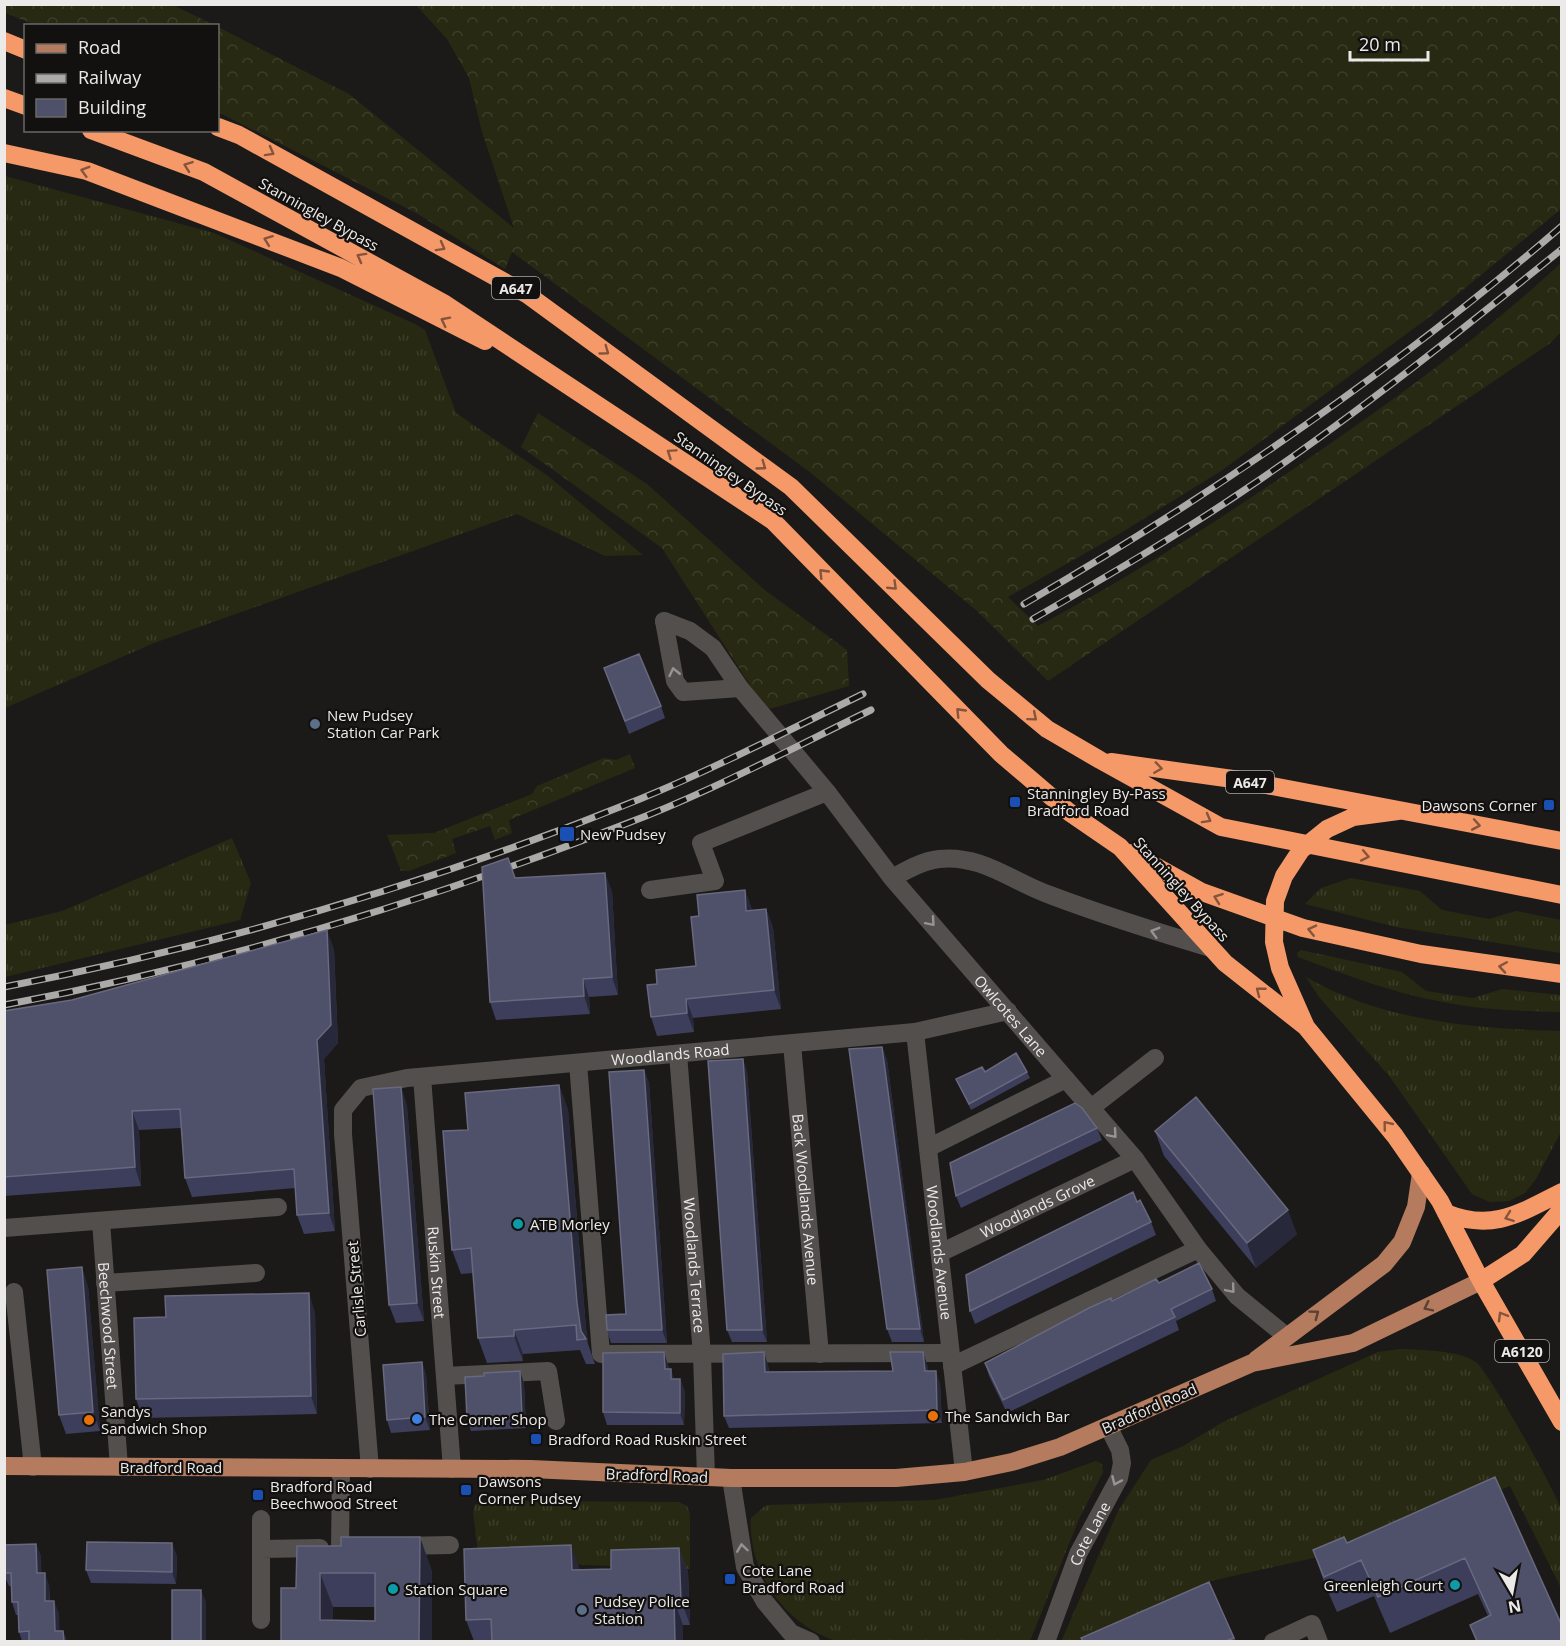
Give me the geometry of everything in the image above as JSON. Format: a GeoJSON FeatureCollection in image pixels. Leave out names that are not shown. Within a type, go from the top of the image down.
{"type":"FeatureCollection","features":[{"type":"Feature","properties":{"kind":"highway"},"geometry":{"type":"LineString","coordinates":[[4,41],[24,49]]}},
{"type":"Feature","properties":{"kind":"highway"},"geometry":{"type":"LineString","coordinates":[[4,98],[24,105]]}},
{"type":"Feature","properties":{"kind":"highway","name":"Stanningley Bypass"},"geometry":{"type":"LineString","coordinates":[[219,126],[239,135],[528,295],[791,487],[988,680],[1047,729],[1100,760],[1221,827],[1562,896]]}},
{"type":"Feature","properties":{"kind":"highway","name":"Stanningley Bypass"},"geometry":{"type":"LineString","coordinates":[[96,132],[204,172],[446,304],[773,521],[1001,754],[1069,812],[1120,847],[1225,963],[1306,1027]]}},
{"type":"Feature","properties":{"kind":"highway"},"geometry":{"type":"LineString","coordinates":[[4,153],[87,171],[341,268],[483,340],[589,399]]}},
{"type":"Feature","properties":{"kind":"highway","name":"A647"},"geometry":{"type":"LineString","coordinates":[[1100,760],[1240,780],[1398,812],[1562,841]]}},
{"type":"Feature","properties":{"kind":"highway"},"geometry":{"type":"LineString","coordinates":[[1398,812],[1353,817],[1327,829],[1301,850],[1284,876],[1275,902],[1274,942],[1280,968],[1306,1027],[1395,1136],[1421,1173],[1446,1213],[1481,1281],[1523,1254],[1562,1209]]}},
{"type":"Feature","properties":{"kind":"highway"},"geometry":{"type":"LineString","coordinates":[[1120,847],[1202,892],[1303,928],[1421,954],[1562,974]]}},
{"type":"Feature","properties":{"kind":"highway"},"geometry":{"type":"LineString","coordinates":[[1446,1213],[1472,1221],[1498,1221],[1562,1192]]}},
{"type":"Feature","properties":{"kind":"highway","name":"A6120"},"geometry":{"type":"LineString","coordinates":[[1481,1281],[1562,1422]]}},
{"type":"Feature","properties":{"kind":"main road","name":"Bradford Road"},"geometry":{"type":"LineString","coordinates":[[1252,1363],[1384,1264],[1402,1242],[1416,1207],[1421,1173]]}},
{"type":"Feature","properties":{"kind":"main road","name":"Bradford Road"},"geometry":{"type":"LineString","coordinates":[[4,1466],[452,1469],[731,1478],[896,1478],[964,1472],[1012,1462],[1060,1447],[1252,1363],[1353,1343],[1481,1281]]}},
{"type":"Feature","properties":{"kind":"street","name":"Owlcotes Lane"},"geometry":{"type":"LineString","coordinates":[[740,688],[682,692],[675,681],[664,621],[690,631],[713,648],[740,688],[827,792],[892,878],[1135,1159],[1198,1249],[1237,1296],[1286,1336]]}},
{"type":"Feature","properties":{"kind":"street"},"geometry":{"type":"LineString","coordinates":[[650,890],[715,881],[701,843],[827,792]]}},
{"type":"Feature","properties":{"kind":"street"},"geometry":{"type":"LineString","coordinates":[[892,878],[938,859],[963,860],[991,867],[1045,893],[1125,923],[1211,948]]}},
{"type":"Feature","properties":{"kind":"street","name":"Woodlands Road"},"geometry":{"type":"LineString","coordinates":[[343,1110],[361,1088],[422,1077],[915,1032],[1008,1011]]}},
{"type":"Feature","properties":{"kind":"street","name":"Woodlands Avenue"},"geometry":{"type":"LineString","coordinates":[[915,1032],[964,1472]]}},
{"type":"Feature","properties":{"kind":"street","name":"Back Woodlands Avenue"},"geometry":{"type":"LineString","coordinates":[[792,1044],[820,1354]]}},
{"type":"Feature","properties":{"kind":"street","name":"Woodlands Terrace"},"geometry":{"type":"LineString","coordinates":[[678,1054],[702,1355],[706,1477]]}},
{"type":"Feature","properties":{"kind":"street"},"geometry":{"type":"LineString","coordinates":[[1091,1108],[1155,1058]]}},
{"type":"Feature","properties":{"kind":"street"},"geometry":{"type":"LineString","coordinates":[[578,1063],[601,1354],[820,1354],[951,1359],[1198,1249]]}},
{"type":"Feature","properties":{"kind":"street","name":"Ruskin Street"},"geometry":{"type":"LineString","coordinates":[[422,1077],[452,1469]]}},
{"type":"Feature","properties":{"kind":"street"},"geometry":{"type":"LineString","coordinates":[[928,1148],[1066,1079]]}},
{"type":"Feature","properties":{"kind":"street","name":"Carlisle Street"},"geometry":{"type":"LineString","coordinates":[[343,1110],[343,1134],[370,1468]]}},
{"type":"Feature","properties":{"kind":"street","name":"Woodlands Grove"},"geometry":{"type":"LineString","coordinates":[[940,1253],[1135,1159]]}},
{"type":"Feature","properties":{"kind":"street"},"geometry":{"type":"LineString","coordinates":[[4,1228],[278,1207]]}},
{"type":"Feature","properties":{"kind":"street","name":"Beechwood Street"},"geometry":{"type":"LineString","coordinates":[[101,1221],[118,1467]]}},
{"type":"Feature","properties":{"kind":"street"},"geometry":{"type":"LineString","coordinates":[[105,1283],[256,1273]]}},
{"type":"Feature","properties":{"kind":"street"},"geometry":{"type":"LineString","coordinates":[[14,1292],[33,1467]]}},
{"type":"Feature","properties":{"kind":"street"},"geometry":{"type":"LineString","coordinates":[[445,1376],[548,1371],[556,1421]]}},
{"type":"Feature","properties":{"kind":"street","name":"Cote Lane"},"geometry":{"type":"LineString","coordinates":[[1046,1641],[1078,1554],[1119,1478],[1122,1463],[1120,1450],[1108,1426]]}},
{"type":"Feature","properties":{"kind":"street"},"geometry":{"type":"LineString","coordinates":[[340,1468],[340,1547]]}},
{"type":"Feature","properties":{"kind":"street"},"geometry":{"type":"LineString","coordinates":[[731,1478],[745,1567],[765,1602],[791,1633],[811,1641]]}},
{"type":"Feature","properties":{"kind":"street"},"geometry":{"type":"LineString","coordinates":[[261,1519],[261,1620]]}},
{"type":"Feature","properties":{"kind":"street"},"geometry":{"type":"LineString","coordinates":[[261,1549],[450,1545]]}},
{"type":"Feature","properties":{"kind":"street"},"geometry":{"type":"LineString","coordinates":[[1273,1641],[1312,1624],[1319,1641]]}},
{"type":"Feature","properties":{"kind":"green space"},"geometry":{"type":"Polygon","coordinates":[[[4,5],[173,5],[212,24],[33,24],[5,13],[4,5]]]}},
{"type":"Feature","properties":{"kind":"green space"},"geometry":{"type":"Polygon","coordinates":[[[416,5],[1561,5],[1561,209],[1436,312],[1221,471],[1119,534],[1008,597],[1038,626],[1111,586],[1182,542],[1352,428],[1414,384],[1474,337],[1561,263],[1561,332],[1549,344],[1048,681],[977,611],[811,473],[512,252],[505,269],[418,214],[219,113],[219,28],[349,94],[514,228],[482,132],[469,78],[447,39],[416,5]]]}},
{"type":"Feature","properties":{"kind":"green space"},"geometry":{"type":"Polygon","coordinates":[[[5,176],[214,233],[415,324],[425,330],[456,413],[548,476],[643,555],[605,556],[517,514],[154,643],[5,708],[5,176]]]}},
{"type":"Feature","properties":{"kind":"green space"},"geometry":{"type":"Polygon","coordinates":[[[538,413],[647,484],[766,591],[847,650],[849,686],[766,710],[662,548],[521,447],[538,413]]]}},
{"type":"Feature","properties":{"kind":"green space"},"geometry":{"type":"Polygon","coordinates":[[[630,754],[635,768],[509,820],[512,833],[495,840],[490,826],[452,839],[456,853],[409,871],[401,871],[387,835],[434,833],[532,794],[537,786],[604,758],[616,760],[630,754]]]}},
{"type":"Feature","properties":{"kind":"green space"},"geometry":{"type":"Polygon","coordinates":[[[232,838],[251,883],[240,920],[5,977],[5,925],[62,911],[232,838]]]}},
{"type":"Feature","properties":{"kind":"green space"},"geometry":{"type":"Polygon","coordinates":[[[1351,878],[1420,891],[1442,910],[1489,919],[1516,911],[1561,920],[1561,953],[1396,927],[1305,904],[1321,888],[1351,878]]]}},
{"type":"Feature","properties":{"kind":"green space"},"geometry":{"type":"Polygon","coordinates":[[[1301,950],[1402,972],[1426,991],[1473,998],[1502,989],[1561,995],[1561,1012],[1517,1011],[1458,1005],[1406,994],[1298,957],[1297,953],[1301,950]]]}},
{"type":"Feature","properties":{"kind":"green space"},"geometry":{"type":"Polygon","coordinates":[[[1306,977],[1366,1004],[1430,1020],[1496,1028],[1561,1031],[1561,1132],[1536,1179],[1525,1193],[1509,1201],[1490,1202],[1472,1194],[1390,1077],[1319,997],[1306,977]]]}},
{"type":"Feature","properties":{"kind":"green space"},"geometry":{"type":"Polygon","coordinates":[[[1400,1349],[1440,1351],[1460,1355],[1476,1362],[1483,1370],[1536,1458],[1561,1510],[1563,1537],[1561,1588],[1510,1486],[1340,1552],[1206,1582],[1104,1641],[1061,1642],[1118,1511],[1151,1460],[1183,1446],[1223,1422],[1378,1352],[1400,1349]]]}},
{"type":"Feature","properties":{"kind":"green space"},"geometry":{"type":"Polygon","coordinates":[[[1096,1461],[1102,1464],[1103,1472],[1079,1519],[1030,1641],[856,1643],[837,1641],[801,1623],[786,1609],[773,1594],[756,1558],[751,1518],[766,1505],[935,1500],[1043,1480],[1096,1461]]]}},
{"type":"Feature","properties":{"kind":"green space"},"geometry":{"type":"Polygon","coordinates":[[[487,1501],[679,1502],[687,1506],[690,1514],[690,1569],[479,1561],[473,1512],[475,1505],[487,1501]]]}},
{"type":"Feature","properties":{"kind":"building"},"geometry":{"type":"Polygon","coordinates":[[[639,654],[661,706],[625,721],[604,668],[639,654]]]}},
{"type":"Feature","properties":{"kind":"building"},"geometry":{"type":"Polygon","coordinates":[[[508,858],[515,878],[605,873],[612,977],[583,979],[584,996],[490,1002],[482,867],[508,858]]]}},
{"type":"Feature","properties":{"kind":"building"},"geometry":{"type":"Polygon","coordinates":[[[745,890],[746,911],[766,909],[774,990],[686,999],[687,1013],[651,1017],[647,985],[657,984],[656,970],[696,966],[691,917],[699,916],[697,895],[745,890]]]}},
{"type":"Feature","properties":{"kind":"building"},"geometry":{"type":"Polygon","coordinates":[[[327,930],[331,1025],[317,1040],[329,1213],[297,1215],[294,1169],[185,1178],[180,1109],[132,1111],[135,1167],[4,1177],[4,1011],[72,1000],[327,930]]]}},
{"type":"Feature","properties":{"kind":"building"},"geometry":{"type":"Polygon","coordinates":[[[882,1047],[920,1329],[887,1329],[849,1049],[882,1047]]]}},
{"type":"Feature","properties":{"kind":"building"},"geometry":{"type":"Polygon","coordinates":[[[1016,1053],[1027,1072],[969,1104],[956,1079],[982,1067],[985,1072],[1016,1053]]]}},
{"type":"Feature","properties":{"kind":"building"},"geometry":{"type":"Polygon","coordinates":[[[743,1059],[762,1330],[727,1330],[708,1061],[743,1059]]]}},
{"type":"Feature","properties":{"kind":"building"},"geometry":{"type":"Polygon","coordinates":[[[644,1070],[662,1330],[607,1330],[606,1315],[626,1314],[609,1072],[644,1070]]]}},
{"type":"Feature","properties":{"kind":"building","name":"ATB Morley"},"geometry":{"type":"Polygon","coordinates":[[[559,1085],[577,1303],[581,1331],[586,1339],[577,1340],[576,1325],[514,1330],[514,1336],[478,1338],[471,1248],[452,1250],[443,1131],[468,1130],[465,1093],[559,1085]]]}},
{"type":"Feature","properties":{"kind":"building"},"geometry":{"type":"Polygon","coordinates":[[[401,1087],[417,1303],[389,1305],[373,1089],[401,1087]]]}},
{"type":"Feature","properties":{"kind":"building"},"geometry":{"type":"Polygon","coordinates":[[[1196,1097],[1288,1210],[1247,1243],[1155,1131],[1196,1097]]]}},
{"type":"Feature","properties":{"kind":"building"},"geometry":{"type":"Polygon","coordinates":[[[1075,1103],[1082,1108],[1097,1128],[956,1196],[950,1163],[1075,1103]]]}},
{"type":"Feature","properties":{"kind":"building"},"geometry":{"type":"Polygon","coordinates":[[[1133,1192],[1137,1202],[1140,1200],[1151,1222],[970,1311],[966,1275],[1133,1192]]]}},
{"type":"Feature","properties":{"kind":"building"},"geometry":{"type":"Polygon","coordinates":[[[1199,1263],[1212,1289],[1171,1309],[1175,1317],[1003,1400],[985,1363],[1089,1308],[1111,1298],[1112,1301],[1156,1279],[1159,1283],[1199,1263]]]}},
{"type":"Feature","properties":{"kind":"building"},"geometry":{"type":"Polygon","coordinates":[[[82,1267],[93,1412],[59,1415],[47,1270],[82,1267]]]}},
{"type":"Feature","properties":{"kind":"building"},"geometry":{"type":"Polygon","coordinates":[[[309,1293],[311,1396],[136,1399],[134,1318],[166,1317],[165,1296],[309,1293]]]}},
{"type":"Feature","properties":{"kind":"building"},"geometry":{"type":"Polygon","coordinates":[[[664,1352],[665,1369],[671,1369],[671,1379],[680,1379],[680,1413],[603,1412],[603,1353],[664,1352]]]}},
{"type":"Feature","properties":{"kind":"building"},"geometry":{"type":"Polygon","coordinates":[[[764,1352],[765,1372],[893,1371],[890,1352],[923,1352],[925,1371],[936,1371],[937,1410],[724,1416],[723,1354],[764,1352]]]}},
{"type":"Feature","properties":{"kind":"building"},"geometry":{"type":"Polygon","coordinates":[[[422,1362],[425,1417],[387,1420],[383,1365],[422,1362]]]}},
{"type":"Feature","properties":{"kind":"building"},"geometry":{"type":"Polygon","coordinates":[[[520,1371],[522,1416],[467,1418],[465,1377],[484,1376],[484,1373],[520,1371]]]}},
{"type":"Feature","properties":{"kind":"building"},"geometry":{"type":"Polygon","coordinates":[[[1495,1477],[1562,1626],[1562,1641],[1477,1641],[1470,1625],[1491,1615],[1465,1558],[1378,1597],[1361,1560],[1324,1577],[1313,1550],[1344,1537],[1347,1543],[1495,1477]]]}},
{"type":"Feature","properties":{"kind":"building"},"geometry":{"type":"Polygon","coordinates":[[[341,1537],[420,1537],[419,1641],[281,1641],[281,1588],[296,1588],[297,1546],[341,1546],[341,1537]],[[320,1573],[320,1620],[375,1621],[375,1573],[320,1573]]]}},
{"type":"Feature","properties":{"kind":"building"},"geometry":{"type":"Polygon","coordinates":[[[87,1542],[172,1543],[172,1572],[86,1570],[87,1542]]]}},
{"type":"Feature","properties":{"kind":"building"},"geometry":{"type":"Polygon","coordinates":[[[36,1544],[37,1573],[45,1573],[45,1601],[54,1601],[55,1631],[63,1631],[64,1641],[29,1641],[29,1631],[19,1632],[18,1602],[12,1602],[11,1573],[4,1573],[4,1545],[36,1544]]]}},
{"type":"Feature","properties":{"kind":"building","name":"Pudsey Police Station"},"geometry":{"type":"Polygon","coordinates":[[[571,1545],[572,1570],[611,1569],[611,1550],[679,1548],[681,1600],[674,1600],[675,1641],[492,1641],[491,1619],[466,1620],[464,1549],[571,1545]]]}},
{"type":"Feature","properties":{"kind":"building"},"geometry":{"type":"Polygon","coordinates":[[[1209,1582],[1234,1638],[1226,1641],[1083,1641],[1081,1638],[1209,1582]]]}},
{"type":"Feature","properties":{"kind":"building"},"geometry":{"type":"Polygon","coordinates":[[[172,1590],[201,1590],[201,1641],[172,1641],[172,1590]]]}},
{"type":"Feature","properties":{"kind":"railway"},"geometry":{"type":"LineString","coordinates":[[1024,604],[1165,519],[1302,428],[1434,330],[1562,226]]}},
{"type":"Feature","properties":{"kind":"railway"},"geometry":{"type":"LineString","coordinates":[[1033,619],[1165,541],[1284,463],[1405,374],[1562,249]]}},
{"type":"Feature","properties":{"kind":"railway"},"geometry":{"type":"LineString","coordinates":[[4,987],[167,952],[406,884],[563,829],[640,799],[863,694]]}},
{"type":"Feature","properties":{"kind":"railway"},"geometry":{"type":"LineString","coordinates":[[4,1005],[168,970],[249,949],[330,926],[489,874],[675,804],[871,710]]}},
{"type":"Feature","properties":{"kind":"place","name":"New Pudsey Station Car Park"},"geometry":{"type":"Point","coordinates":[315,724]}},
{"type":"Feature","properties":{"kind":"place","name":"Stanningley By-Pass Bradford Road"},"geometry":{"type":"Point","coordinates":[1015,802]}},
{"type":"Feature","properties":{"kind":"place","name":"Dawsons Corner"},"geometry":{"type":"Point","coordinates":[1549,805]}},
{"type":"Feature","properties":{"kind":"place","name":"New Pudsey"},"geometry":{"type":"Point","coordinates":[567,834]}},
{"type":"Feature","properties":{"kind":"place","name":"ATB Morley"},"geometry":{"type":"Point","coordinates":[518,1224]}},
{"type":"Feature","properties":{"kind":"place","name":"The Sandwich Bar"},"geometry":{"type":"Point","coordinates":[933,1416]}},
{"type":"Feature","properties":{"kind":"place","name":"The Corner Shop"},"geometry":{"type":"Point","coordinates":[417,1419]}},
{"type":"Feature","properties":{"kind":"place","name":"Sandys Sandwich Shop"},"geometry":{"type":"Point","coordinates":[89,1420]}},
{"type":"Feature","properties":{"kind":"place","name":"Bradford Road Ruskin Street"},"geometry":{"type":"Point","coordinates":[536,1439]}},
{"type":"Feature","properties":{"kind":"place","name":"Dawsons Corner Pudsey"},"geometry":{"type":"Point","coordinates":[466,1490]}},
{"type":"Feature","properties":{"kind":"place","name":"Bradford Road Beechwood Street"},"geometry":{"type":"Point","coordinates":[258,1495]}},
{"type":"Feature","properties":{"kind":"place","name":"Cote Lane Bradford Road"},"geometry":{"type":"Point","coordinates":[730,1579]}},
{"type":"Feature","properties":{"kind":"place","name":"Greenleigh Court"},"geometry":{"type":"Point","coordinates":[1455,1585]}},
{"type":"Feature","properties":{"kind":"place","name":"Station Square"},"geometry":{"type":"Point","coordinates":[393,1589]}},
{"type":"Feature","properties":{"kind":"place","name":"Pudsey Police Station"},"geometry":{"type":"Point","coordinates":[582,1610]}}]}
